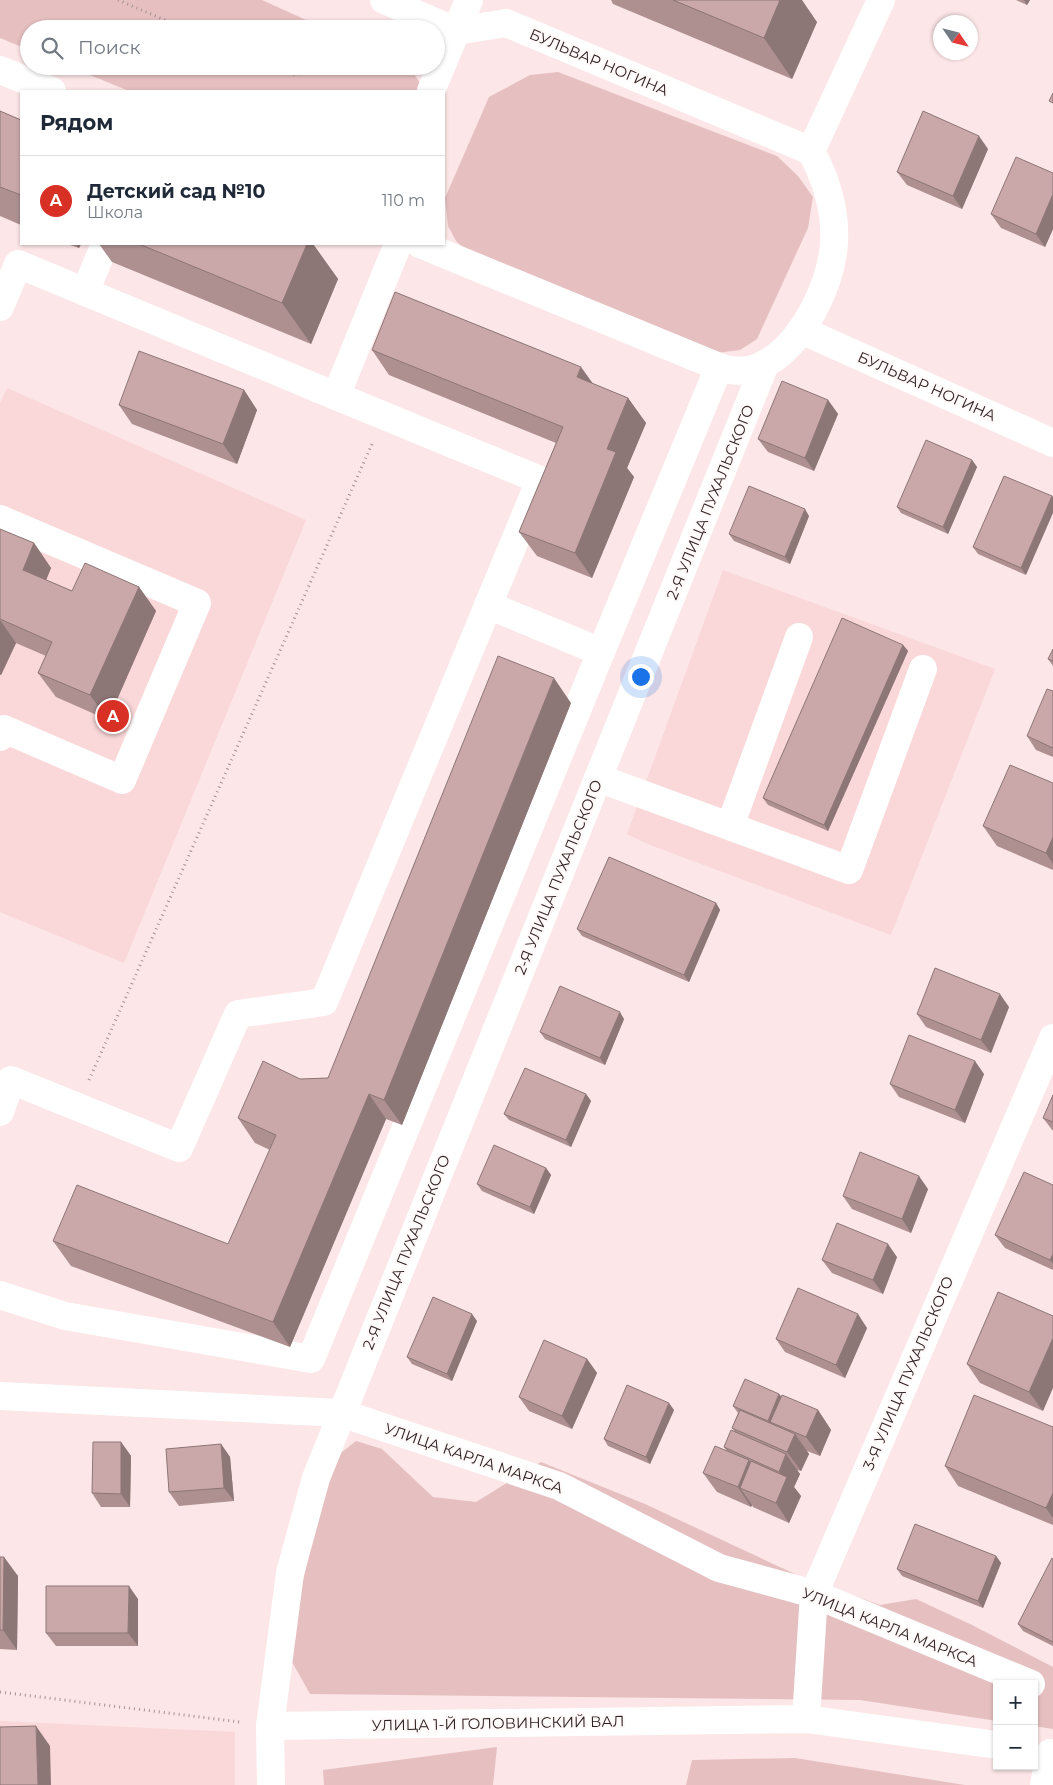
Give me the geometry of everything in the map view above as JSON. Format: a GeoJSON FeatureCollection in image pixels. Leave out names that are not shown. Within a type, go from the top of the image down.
{"type":"FeatureCollection","features":[{"type":"Feature","properties":{"kind":"street"},"geometry":{"type":"LineString","coordinates":[[384,0],[430,20]]}},
{"type":"Feature","properties":{"kind":"street"},"geometry":{"type":"LineString","coordinates":[[445,57],[469,0]]}},
{"type":"Feature","properties":{"kind":"street"},"geometry":{"type":"LineString","coordinates":[[811,151],[881,0]]}},
{"type":"Feature","properties":{"kind":"street","name":"БУЛЬВАР НОГИНА"},"geometry":{"type":"LineString","coordinates":[[456,31],[506,23],[811,151]]}},
{"type":"Feature","properties":{"kind":"street"},"geometry":{"type":"LineString","coordinates":[[445,26],[456,31]]}},
{"type":"Feature","properties":{"kind":"street"},"geometry":{"type":"LineString","coordinates":[[0,70],[50,90]]}},
{"type":"Feature","properties":{"kind":"street"},"geometry":{"type":"LineString","coordinates":[[431,90],[438,75]]}},
{"type":"Feature","properties":{"kind":"street","name":"2-Я УЛИЦА ПУХАЛЬСКОГО"},"geometry":{"type":"LineString","coordinates":[[271,1785],[270,1726],[290,1573],[316,1478],[766,364],[785,348],[801,330],[816,307],[827,282],[834,242],[831,201],[823,175],[811,151]]}},
{"type":"Feature","properties":{"kind":"street"},"geometry":{"type":"LineString","coordinates":[[85,292],[105,245]]}},
{"type":"Feature","properties":{"kind":"street"},"geometry":{"type":"LineString","coordinates":[[336,396],[398,245]]}},
{"type":"Feature","properties":{"kind":"street"},"geometry":{"type":"LineString","coordinates":[[422,245],[726,370],[743,372],[766,364]]}},
{"type":"Feature","properties":{"kind":"street"},"geometry":{"type":"LineString","coordinates":[[0,307],[18,264],[540,480],[324,1002],[238,1014],[179,1148],[6,1077],[0,1112]]}},
{"type":"Feature","properties":{"kind":"street","name":"БУЛЬВАР НОГИНА"},"geometry":{"type":"LineString","coordinates":[[801,330],[1053,443]]}},
{"type":"Feature","properties":{"kind":"street"},"geometry":{"type":"LineString","coordinates":[[0,1295],[65,1316],[311,1359],[719,367]]}},
{"type":"Feature","properties":{"kind":"street"},"geometry":{"type":"LineString","coordinates":[[0,519],[197,603],[122,780],[4,729],[0,738]]}},
{"type":"Feature","properties":{"kind":"street"},"geometry":{"type":"LineString","coordinates":[[488,605],[601,652]]}},
{"type":"Feature","properties":{"kind":"street"},"geometry":{"type":"LineString","coordinates":[[730,826],[799,637]]}},
{"type":"Feature","properties":{"kind":"street"},"geometry":{"type":"LineString","coordinates":[[598,778],[848,870],[923,669]]}},
{"type":"Feature","properties":{"kind":"street","name":"3-Я УЛИЦА ПУХАЛЬСКОГО"},"geometry":{"type":"LineString","coordinates":[[806,1719],[814,1594],[1053,1038]]}},
{"type":"Feature","properties":{"kind":"street","name":"УЛИЦА КАРЛА МАРКСА"},"geometry":{"type":"LineString","coordinates":[[0,1396],[341,1413],[559,1486],[718,1568],[814,1594],[1023,1680]]}},
{"type":"Feature","properties":{"kind":"street","name":"УЛИЦА КАРЛА МАРКСА"},"geometry":{"type":"LineString","coordinates":[[1038,1686],[1053,1693]]}},
{"type":"Feature","properties":{"kind":"street","name":"УЛИЦА 1-Й ГОЛОВИНСКИЙ ВАЛ"},"geometry":{"type":"LineString","coordinates":[[270,1726],[806,1719],[993,1744]]}},
{"type":"Feature","properties":{"kind":"street"},"geometry":{"type":"LineString","coordinates":[[1044,1785],[1046,1752]]}},
{"type":"Feature","properties":{"kind":"path"},"geometry":{"type":"LineString","coordinates":[[118,0],[165,20]]}},
{"type":"Feature","properties":{"kind":"path"},"geometry":{"type":"LineString","coordinates":[[77,1107],[385,416]]}},
{"type":"Feature","properties":{"kind":"path"},"geometry":{"type":"LineString","coordinates":[[0,1692],[270,1726]]}},
{"type":"Feature","properties":{"kind":"shaded area"},"geometry":{"type":"Polygon","coordinates":[[[0,0],[262,0],[306,20],[20,20],[20,46],[0,38],[0,0]]]}},
{"type":"Feature","properties":{"kind":"shaded area"},"geometry":{"type":"Polygon","coordinates":[[[558,72],[777,156],[798,176],[813,197],[808,228],[757,339],[740,350],[709,354],[471,255],[456,241],[448,226],[445,198],[489,97],[530,75],[558,72]]]}},
{"type":"Feature","properties":{"kind":"shaded area"},"geometry":{"type":"Polygon","coordinates":[[[90,75],[415,75],[424,90],[127,90],[90,75]]]}},
{"type":"Feature","properties":{"kind":"shaded area"},"geometry":{"type":"Polygon","coordinates":[[[7,388],[306,520],[124,963],[0,912],[0,403],[7,388]]]}},
{"type":"Feature","properties":{"kind":"shaded area"},"geometry":{"type":"Polygon","coordinates":[[[723,570],[995,669],[891,935],[650,845],[627,834],[723,570]]]}},
{"type":"Feature","properties":{"kind":"shaded area"},"geometry":{"type":"Polygon","coordinates":[[[356,1441],[382,1449],[433,1497],[476,1502],[541,1462],[645,1504],[797,1575],[880,1605],[916,1599],[970,1624],[1053,1667],[1053,1729],[1038,1727],[1038,1680],[993,1680],[993,1720],[860,1700],[310,1694],[291,1660],[296,1612],[318,1515],[337,1456],[356,1441]]]}},
{"type":"Feature","properties":{"kind":"shaded area"},"geometry":{"type":"Polygon","coordinates":[[[0,1721],[235,1732],[235,1785],[0,1785],[0,1721]]]}},
{"type":"Feature","properties":{"kind":"shaded area"},"geometry":{"type":"Polygon","coordinates":[[[497,1747],[493,1785],[324,1785],[323,1770],[497,1747]]]}},
{"type":"Feature","properties":{"kind":"shaded area"},"geometry":{"type":"Polygon","coordinates":[[[795,1758],[965,1785],[686,1785],[692,1760],[795,1758]]]}},
{"type":"Feature","properties":{"kind":"building"},"geometry":{"type":"Polygon","coordinates":[[[673,0],[780,0],[764,38],[673,0]]]}},
{"type":"Feature","properties":{"kind":"building"},"geometry":{"type":"Polygon","coordinates":[[[1053,93],[1053,103],[1049,101],[1053,93]]]}},
{"type":"Feature","properties":{"kind":"building"},"geometry":{"type":"Polygon","coordinates":[[[0,111],[20,120],[20,195],[0,187],[0,111]]]}},
{"type":"Feature","properties":{"kind":"building"},"geometry":{"type":"Polygon","coordinates":[[[923,111],[979,136],[953,196],[897,172],[923,111]]]}},
{"type":"Feature","properties":{"kind":"building"},"geometry":{"type":"Polygon","coordinates":[[[1016,157],[1053,173],[1053,194],[1036,234],[991,214],[1016,157]]]}},
{"type":"Feature","properties":{"kind":"building"},"geometry":{"type":"Polygon","coordinates":[[[141,245],[307,245],[282,303],[141,245]]]}},
{"type":"Feature","properties":{"kind":"building"},"geometry":{"type":"Polygon","coordinates":[[[395,292],[581,367],[577,377],[628,398],[607,449],[616,452],[575,553],[519,532],[563,427],[372,350],[395,292]]]}},
{"type":"Feature","properties":{"kind":"building"},"geometry":{"type":"Polygon","coordinates":[[[139,351],[244,390],[223,444],[119,405],[139,351]]]}},
{"type":"Feature","properties":{"kind":"building"},"geometry":{"type":"Polygon","coordinates":[[[782,381],[828,400],[805,458],[758,439],[782,381]]]}},
{"type":"Feature","properties":{"kind":"building"},"geometry":{"type":"Polygon","coordinates":[[[926,440],[972,460],[943,527],[897,507],[926,440]]]}},
{"type":"Feature","properties":{"kind":"building"},"geometry":{"type":"Polygon","coordinates":[[[1004,476],[1052,496],[1021,568],[973,547],[1004,476]]]}},
{"type":"Feature","properties":{"kind":"building"},"geometry":{"type":"Polygon","coordinates":[[[749,486],[805,509],[785,557],[729,534],[749,486]]]}},
{"type":"Feature","properties":{"kind":"building"},"geometry":{"type":"Polygon","coordinates":[[[0,529],[34,543],[23,570],[72,591],[85,563],[139,587],[90,695],[38,673],[52,642],[0,619],[0,529]]]}},
{"type":"Feature","properties":{"kind":"building"},"geometry":{"type":"Polygon","coordinates":[[[842,618],[903,645],[824,825],[763,798],[842,618]]]}},
{"type":"Feature","properties":{"kind":"building"},"geometry":{"type":"Polygon","coordinates":[[[1053,649],[1053,661],[1048,659],[1053,649]]]}},
{"type":"Feature","properties":{"kind":"building"},"geometry":{"type":"Polygon","coordinates":[[[498,656],[554,678],[384,1100],[369,1094],[273,1322],[53,1241],[77,1185],[228,1244],[276,1135],[238,1118],[263,1061],[300,1079],[328,1078],[498,656]]]}},
{"type":"Feature","properties":{"kind":"building"},"geometry":{"type":"Polygon","coordinates":[[[1047,689],[1053,691],[1053,748],[1027,736],[1047,689]]]}},
{"type":"Feature","properties":{"kind":"building"},"geometry":{"type":"Polygon","coordinates":[[[1010,765],[1053,783],[1053,837],[1046,853],[983,826],[1010,765]]]}},
{"type":"Feature","properties":{"kind":"building"},"geometry":{"type":"Polygon","coordinates":[[[609,857],[716,903],[684,975],[577,929],[609,857]]]}},
{"type":"Feature","properties":{"kind":"building"},"geometry":{"type":"Polygon","coordinates":[[[935,968],[1000,994],[981,1040],[917,1014],[935,968]]]}},
{"type":"Feature","properties":{"kind":"building"},"geometry":{"type":"Polygon","coordinates":[[[560,986],[620,1012],[600,1058],[540,1032],[560,986]]]}},
{"type":"Feature","properties":{"kind":"building"},"geometry":{"type":"Polygon","coordinates":[[[909,1035],[975,1061],[955,1110],[890,1084],[909,1035]]]}},
{"type":"Feature","properties":{"kind":"building"},"geometry":{"type":"Polygon","coordinates":[[[525,1068],[586,1094],[566,1140],[504,1114],[525,1068]]]}},
{"type":"Feature","properties":{"kind":"building"},"geometry":{"type":"Polygon","coordinates":[[[1053,1095],[1053,1122],[1043,1118],[1053,1095]]]}},
{"type":"Feature","properties":{"kind":"building"},"geometry":{"type":"Polygon","coordinates":[[[494,1145],[546,1168],[530,1207],[477,1184],[494,1145]]]}},
{"type":"Feature","properties":{"kind":"building"},"geometry":{"type":"Polygon","coordinates":[[[860,1152],[919,1176],[902,1219],[843,1196],[860,1152]]]}},
{"type":"Feature","properties":{"kind":"building"},"geometry":{"type":"Polygon","coordinates":[[[1024,1172],[1053,1185],[1053,1254],[1050,1260],[995,1235],[1024,1172]]]}},
{"type":"Feature","properties":{"kind":"building"},"geometry":{"type":"Polygon","coordinates":[[[837,1223],[888,1244],[873,1280],[822,1260],[837,1223]]]}},
{"type":"Feature","properties":{"kind":"building"},"geometry":{"type":"Polygon","coordinates":[[[798,1288],[858,1314],[836,1365],[776,1339],[798,1288]]]}},
{"type":"Feature","properties":{"kind":"building"},"geometry":{"type":"Polygon","coordinates":[[[998,1292],[1053,1316],[1053,1338],[1029,1392],[967,1364],[998,1292]]]}},
{"type":"Feature","properties":{"kind":"building"},"geometry":{"type":"Polygon","coordinates":[[[433,1297],[472,1314],[447,1374],[407,1357],[433,1297]]]}},
{"type":"Feature","properties":{"kind":"building"},"geometry":{"type":"Polygon","coordinates":[[[544,1340],[587,1359],[562,1416],[519,1397],[544,1340]]]}},
{"type":"Feature","properties":{"kind":"building"},"geometry":{"type":"Polygon","coordinates":[[[745,1379],[779,1394],[768,1421],[733,1406],[745,1379]]]}},
{"type":"Feature","properties":{"kind":"building"},"geometry":{"type":"Polygon","coordinates":[[[627,1385],[669,1403],[646,1457],[604,1439],[627,1385]]]}},
{"type":"Feature","properties":{"kind":"building"},"geometry":{"type":"Polygon","coordinates":[[[782,1395],[818,1410],[806,1437],[770,1422],[782,1395]]]}},
{"type":"Feature","properties":{"kind":"building"},"geometry":{"type":"Polygon","coordinates":[[[974,1395],[1053,1427],[1053,1493],[1046,1508],[945,1466],[974,1395]]]}},
{"type":"Feature","properties":{"kind":"building"},"geometry":{"type":"Polygon","coordinates":[[[740,1410],[795,1434],[787,1452],[732,1428],[740,1410]]]}},
{"type":"Feature","properties":{"kind":"building"},"geometry":{"type":"Polygon","coordinates":[[[731,1430],[786,1454],[779,1472],[724,1447],[731,1430]]]}},
{"type":"Feature","properties":{"kind":"building"},"geometry":{"type":"Polygon","coordinates":[[[93,1442],[121,1442],[121,1494],[92,1493],[93,1442]]]}},
{"type":"Feature","properties":{"kind":"building"},"geometry":{"type":"Polygon","coordinates":[[[221,1444],[224,1488],[169,1492],[166,1449],[221,1444]]]}},
{"type":"Feature","properties":{"kind":"building"},"geometry":{"type":"Polygon","coordinates":[[[715,1446],[749,1460],[738,1487],[703,1473],[715,1446]]]}},
{"type":"Feature","properties":{"kind":"building"},"geometry":{"type":"Polygon","coordinates":[[[751,1461],[787,1477],[776,1503],[740,1488],[751,1461]]]}},
{"type":"Feature","properties":{"kind":"building"},"geometry":{"type":"Polygon","coordinates":[[[915,1524],[996,1556],[978,1601],[897,1569],[915,1524]]]}},
{"type":"Feature","properties":{"kind":"building"},"geometry":{"type":"Polygon","coordinates":[[[0,1557],[4,1557],[3,1630],[0,1630],[0,1557]]]}},
{"type":"Feature","properties":{"kind":"building"},"geometry":{"type":"Polygon","coordinates":[[[1053,1559],[1053,1642],[1018,1624],[1053,1559]]]}},
{"type":"Feature","properties":{"kind":"building"},"geometry":{"type":"Polygon","coordinates":[[[46,1586],[129,1586],[128,1633],[46,1633],[46,1586]]]}},
{"type":"Feature","properties":{"kind":"building"},"geometry":{"type":"Polygon","coordinates":[[[36,1726],[38,1785],[0,1785],[0,1727],[36,1726]]]}},
{"type":"Feature","properties":{"kind":"place","name":"Детский сад №10"},"geometry":{"type":"Point","coordinates":[113,716]}}]}
